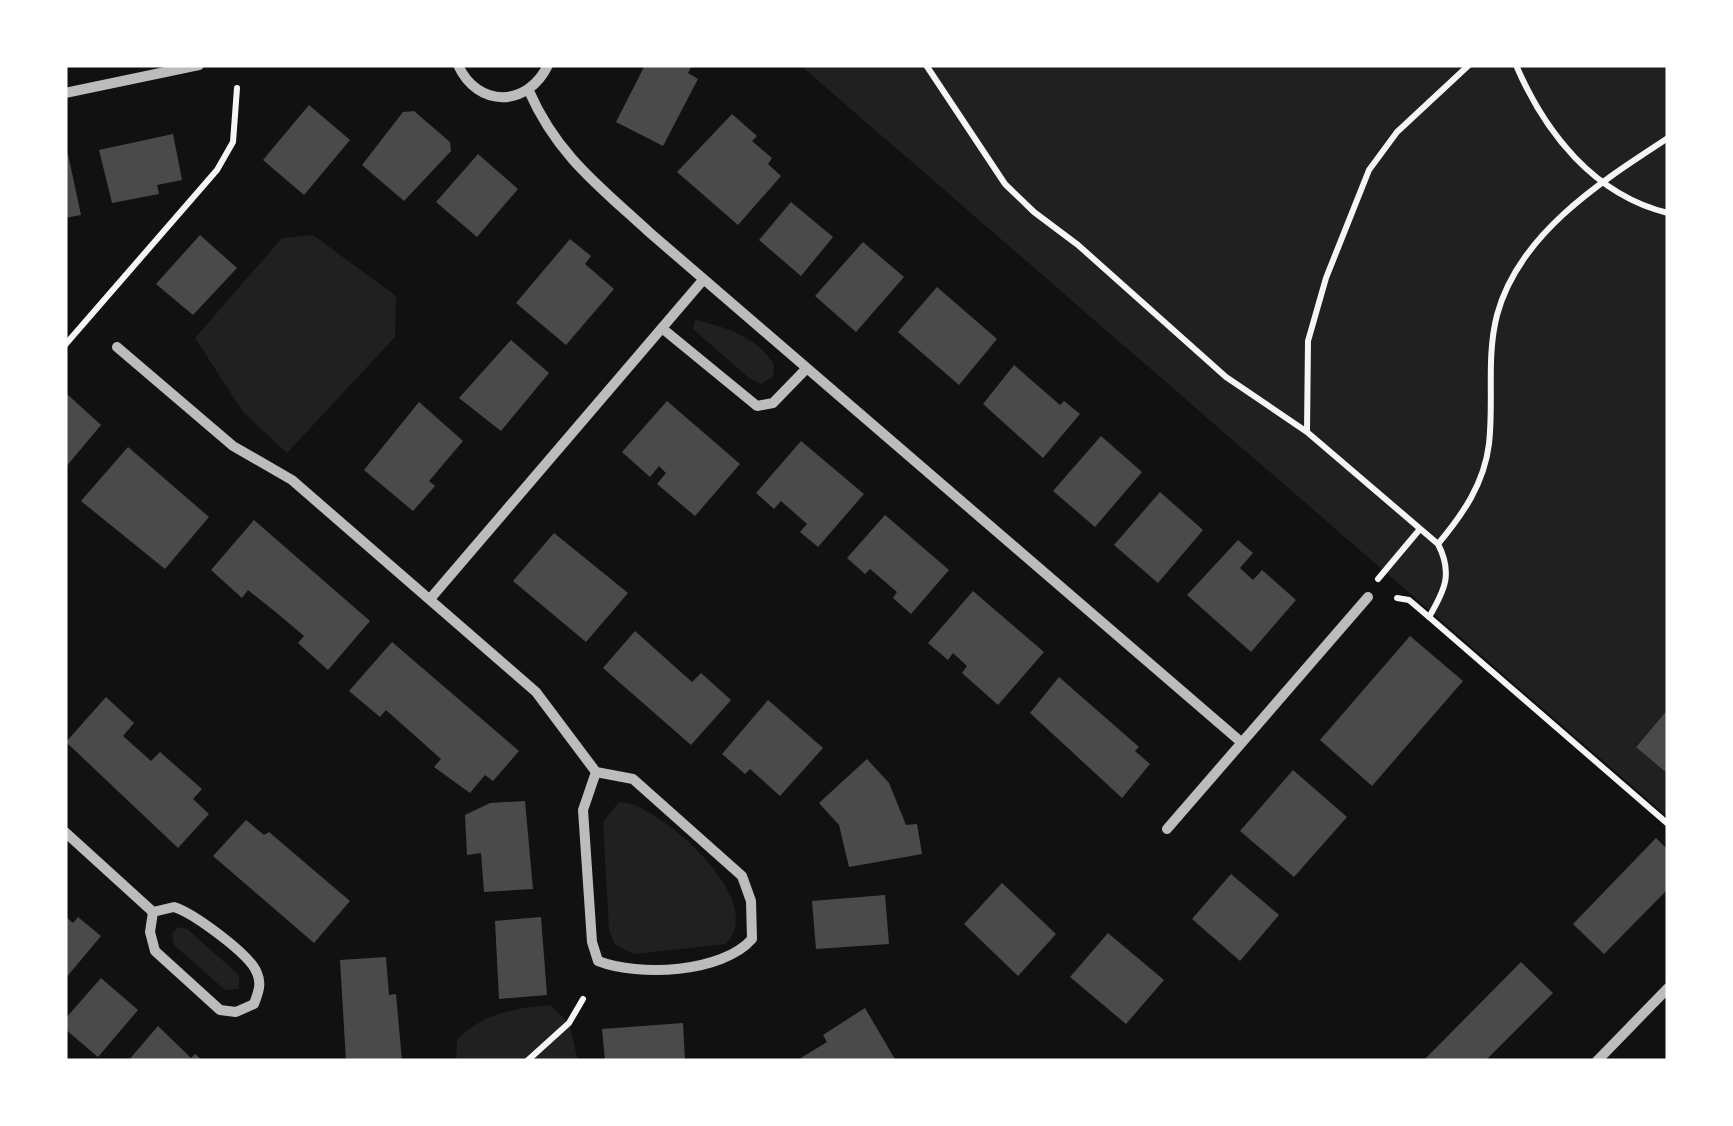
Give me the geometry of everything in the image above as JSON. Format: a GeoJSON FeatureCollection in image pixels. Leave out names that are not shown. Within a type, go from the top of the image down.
{"type":"FeatureCollection","features":[{"type":"Feature","properties":{"kind":"street"},"geometry":{"type":"LineString","coordinates":[[65,93],[199,65]]}},
{"type":"Feature","properties":{"kind":"street"},"geometry":{"type":"LineString","coordinates":[[458,65],[464,78],[486,96],[501,99],[529,91],[548,65]]}},
{"type":"Feature","properties":{"kind":"street"},"geometry":{"type":"LineString","coordinates":[[529,91],[546,130],[568,158],[805,370],[1241,742]]}},
{"type":"Feature","properties":{"kind":"street"},"geometry":{"type":"LineString","coordinates":[[430,599],[702,280]]}},
{"type":"Feature","properties":{"kind":"street"},"geometry":{"type":"LineString","coordinates":[[664,328],[757,406],[773,403],[805,370]]}},
{"type":"Feature","properties":{"kind":"street"},"geometry":{"type":"LineString","coordinates":[[117,348],[232,446],[292,480],[536,692],[596,772],[634,779],[742,876],[751,901],[752,940],[740,953],[718,964],[622,971],[598,961],[592,942],[583,810],[596,772]]}},
{"type":"Feature","properties":{"kind":"street"},"geometry":{"type":"LineString","coordinates":[[1167,830],[1368,597]]}},
{"type":"Feature","properties":{"kind":"street"},"geometry":{"type":"LineString","coordinates":[[65,832],[153,912]]}},
{"type":"Feature","properties":{"kind":"street"},"geometry":{"type":"LineString","coordinates":[[174,908],[192,913],[256,970],[260,989],[254,1004],[236,1012],[220,1010],[168,963],[155,951],[150,932],[153,912],[174,908]]}},
{"type":"Feature","properties":{"kind":"street"},"geometry":{"type":"LineString","coordinates":[[1597,1061],[1668,988]]}},
{"type":"Feature","properties":{"kind":"path"},"geometry":{"type":"LineString","coordinates":[[928,65],[1005,184],[1034,212],[1078,244],[1226,377],[1307,432],[1438,544],[1449,565],[1446,589],[1429,617]]}},
{"type":"Feature","properties":{"kind":"path"},"geometry":{"type":"LineString","coordinates":[[1307,432],[1308,340],[1326,278],[1369,170],[1397,132],[1469,65]]}},
{"type":"Feature","properties":{"kind":"path"},"geometry":{"type":"LineString","coordinates":[[1516,65],[1539,114],[1562,145],[1600,182],[1638,203],[1668,213]]}},
{"type":"Feature","properties":{"kind":"path"},"geometry":{"type":"LineString","coordinates":[[65,345],[216,170],[233,142],[237,88]]}},
{"type":"Feature","properties":{"kind":"path"},"geometry":{"type":"LineString","coordinates":[[1438,544],[1466,510],[1480,480],[1489,444],[1490,356],[1498,312],[1508,288],[1542,236],[1600,182],[1668,138]]}},
{"type":"Feature","properties":{"kind":"path"},"geometry":{"type":"LineString","coordinates":[[1368,597],[1382,572],[1420,529]]}},
{"type":"Feature","properties":{"kind":"path"},"geometry":{"type":"LineString","coordinates":[[1397,598],[1408,600],[1429,617],[1668,824]]}},
{"type":"Feature","properties":{"kind":"path"},"geometry":{"type":"LineString","coordinates":[[527,1061],[569,1023],[583,999]]}},
{"type":"Feature","properties":{"kind":"shaded area"},"geometry":{"type":"Polygon","coordinates":[[[800,65],[1668,65],[1668,709],[1636,746],[1668,774],[1668,817],[800,65]]]}},
{"type":"Feature","properties":{"kind":"shaded area"},"geometry":{"type":"Polygon","coordinates":[[[313,235],[396,296],[395,337],[287,453],[243,412],[195,338],[282,238],[313,235]]]}},
{"type":"Feature","properties":{"kind":"shaded area"},"geometry":{"type":"Polygon","coordinates":[[[695,320],[750,340],[774,365],[773,377],[761,384],[750,379],[693,329],[695,320]]]}},
{"type":"Feature","properties":{"kind":"shaded area"},"geometry":{"type":"Polygon","coordinates":[[[619,802],[655,816],[678,833],[720,878],[733,902],[736,925],[726,944],[635,954],[615,945],[609,930],[603,822],[619,802]]]}},
{"type":"Feature","properties":{"kind":"shaded area"},"geometry":{"type":"Polygon","coordinates":[[[179,927],[187,929],[239,975],[239,989],[225,990],[174,945],[172,933],[179,927]]]}},
{"type":"Feature","properties":{"kind":"shaded area"},"geometry":{"type":"Polygon","coordinates":[[[550,1005],[569,1023],[578,1061],[456,1061],[457,1039],[489,1017],[550,1005]]]}},
{"type":"Feature","properties":{"kind":"building"},"geometry":{"type":"Polygon","coordinates":[[[645,65],[692,65],[688,73],[698,79],[663,146],[616,122],[645,65]]]}},
{"type":"Feature","properties":{"kind":"building"},"geometry":{"type":"Polygon","coordinates":[[[309,105],[350,140],[304,195],[263,160],[309,105]]]}},
{"type":"Feature","properties":{"kind":"building"},"geometry":{"type":"Polygon","coordinates":[[[414,111],[450,142],[451,151],[404,201],[362,165],[403,112],[414,111]]]}},
{"type":"Feature","properties":{"kind":"building"},"geometry":{"type":"Polygon","coordinates":[[[732,114],[757,136],[752,141],[772,158],[768,164],[781,176],[738,225],[677,172],[732,114]]]}},
{"type":"Feature","properties":{"kind":"building"},"geometry":{"type":"Polygon","coordinates":[[[173,134],[182,180],[157,185],[159,194],[112,203],[99,150],[173,134]]]}},
{"type":"Feature","properties":{"kind":"building"},"geometry":{"type":"Polygon","coordinates":[[[68,154],[81,215],[65,218],[65,155],[68,154]]]}},
{"type":"Feature","properties":{"kind":"building"},"geometry":{"type":"Polygon","coordinates":[[[478,154],[518,189],[477,237],[436,202],[478,154]]]}},
{"type":"Feature","properties":{"kind":"building"},"geometry":{"type":"Polygon","coordinates":[[[791,202],[833,237],[801,276],[759,240],[791,202]]]}},
{"type":"Feature","properties":{"kind":"building"},"geometry":{"type":"Polygon","coordinates":[[[200,235],[237,268],[193,315],[156,284],[200,235]]]}},
{"type":"Feature","properties":{"kind":"building"},"geometry":{"type":"Polygon","coordinates":[[[570,239],[591,256],[585,264],[614,289],[566,345],[516,303],[570,239]]]}},
{"type":"Feature","properties":{"kind":"building"},"geometry":{"type":"Polygon","coordinates":[[[863,242],[904,277],[856,332],[815,296],[863,242]]]}},
{"type":"Feature","properties":{"kind":"building"},"geometry":{"type":"Polygon","coordinates":[[[937,287],[997,339],[959,385],[898,332],[937,287]]]}},
{"type":"Feature","properties":{"kind":"building"},"geometry":{"type":"Polygon","coordinates":[[[511,340],[549,373],[501,431],[459,398],[511,340]]]}},
{"type":"Feature","properties":{"kind":"building"},"geometry":{"type":"Polygon","coordinates":[[[1014,365],[1060,405],[1064,401],[1080,414],[1043,458],[983,404],[1014,365]]]}},
{"type":"Feature","properties":{"kind":"building"},"geometry":{"type":"Polygon","coordinates":[[[67,394],[101,425],[65,468],[65,397],[67,394]]]}},
{"type":"Feature","properties":{"kind":"building"},"geometry":{"type":"Polygon","coordinates":[[[667,401],[740,464],[695,516],[657,484],[666,473],[659,466],[650,477],[622,452],[667,401]]]}},
{"type":"Feature","properties":{"kind":"building"},"geometry":{"type":"Polygon","coordinates":[[[419,402],[463,441],[429,481],[435,486],[413,511],[364,470],[419,402]]]}},
{"type":"Feature","properties":{"kind":"building"},"geometry":{"type":"Polygon","coordinates":[[[1101,436],[1142,472],[1095,527],[1053,491],[1101,436]]]}},
{"type":"Feature","properties":{"kind":"building"},"geometry":{"type":"Polygon","coordinates":[[[801,441],[864,494],[818,547],[800,532],[807,524],[781,501],[774,509],[756,493],[801,441]]]}},
{"type":"Feature","properties":{"kind":"building"},"geometry":{"type":"Polygon","coordinates":[[[128,447],[209,517],[165,569],[81,501],[128,447]]]}},
{"type":"Feature","properties":{"kind":"building"},"geometry":{"type":"Polygon","coordinates":[[[1160,492],[1203,530],[1158,583],[1114,545],[1160,492]]]}},
{"type":"Feature","properties":{"kind":"building"},"geometry":{"type":"Polygon","coordinates":[[[885,515],[949,570],[911,614],[893,598],[897,592],[870,569],[865,574],[847,558],[885,515]]]}},
{"type":"Feature","properties":{"kind":"building"},"geometry":{"type":"Polygon","coordinates":[[[254,520],[370,621],[328,670],[298,643],[304,636],[248,590],[242,598],[211,570],[254,520]]]}},
{"type":"Feature","properties":{"kind":"building"},"geometry":{"type":"Polygon","coordinates":[[[554,533],[628,593],[586,642],[513,581],[554,533]]]}},
{"type":"Feature","properties":{"kind":"building"},"geometry":{"type":"Polygon","coordinates":[[[1238,540],[1253,553],[1240,568],[1253,580],[1262,570],[1296,600],[1251,652],[1187,595],[1238,540]]]}},
{"type":"Feature","properties":{"kind":"building"},"geometry":{"type":"Polygon","coordinates":[[[973,591],[1044,652],[998,705],[962,673],[967,666],[953,653],[948,660],[928,643],[973,591]]]}},
{"type":"Feature","properties":{"kind":"building"},"geometry":{"type":"Polygon","coordinates":[[[635,631],[692,682],[701,673],[731,700],[691,745],[603,668],[635,631]]]}},
{"type":"Feature","properties":{"kind":"building"},"geometry":{"type":"Polygon","coordinates":[[[1410,636],[1463,681],[1372,786],[1320,740],[1410,636]]]}},
{"type":"Feature","properties":{"kind":"building"},"geometry":{"type":"Polygon","coordinates":[[[392,642],[519,751],[493,781],[485,775],[470,793],[434,767],[441,759],[386,710],[380,717],[349,691],[392,642]]]}},
{"type":"Feature","properties":{"kind":"building"},"geometry":{"type":"Polygon","coordinates":[[[1059,677],[1139,747],[1135,751],[1150,764],[1122,798],[1030,713],[1059,677]]]}},
{"type":"Feature","properties":{"kind":"building"},"geometry":{"type":"Polygon","coordinates":[[[106,697],[134,723],[123,736],[151,761],[160,752],[202,789],[193,799],[209,814],[178,848],[66,742],[106,697]]]}},
{"type":"Feature","properties":{"kind":"building"},"geometry":{"type":"Polygon","coordinates":[[[768,700],[823,748],[780,796],[750,769],[745,774],[722,754],[768,700]]]}},
{"type":"Feature","properties":{"kind":"building"},"geometry":{"type":"Polygon","coordinates":[[[1668,709],[1668,774],[1636,747],[1668,709]]]}},
{"type":"Feature","properties":{"kind":"building"},"geometry":{"type":"Polygon","coordinates":[[[867,759],[889,783],[906,825],[917,824],[922,854],[849,867],[839,825],[819,803],[867,759]]]}},
{"type":"Feature","properties":{"kind":"building"},"geometry":{"type":"Polygon","coordinates":[[[1293,770],[1347,817],[1294,877],[1240,831],[1293,770]]]}},
{"type":"Feature","properties":{"kind":"building"},"geometry":{"type":"Polygon","coordinates":[[[525,801],[533,889],[484,892],[481,853],[467,855],[465,815],[490,803],[525,801]]]}},
{"type":"Feature","properties":{"kind":"building"},"geometry":{"type":"Polygon","coordinates":[[[246,820],[264,835],[269,832],[350,901],[314,943],[213,856],[246,820]]]}},
{"type":"Feature","properties":{"kind":"building"},"geometry":{"type":"Polygon","coordinates":[[[1656,838],[1668,850],[1668,889],[1604,954],[1573,924],[1656,838]]]}},
{"type":"Feature","properties":{"kind":"building"},"geometry":{"type":"Polygon","coordinates":[[[1231,874],[1279,915],[1240,961],[1192,919],[1231,874]]]}},
{"type":"Feature","properties":{"kind":"building"},"geometry":{"type":"Polygon","coordinates":[[[1002,883],[1056,934],[1018,976],[964,924],[1002,883]]]}},
{"type":"Feature","properties":{"kind":"building"},"geometry":{"type":"Polygon","coordinates":[[[885,895],[889,944],[816,949],[812,901],[885,895]]]}},
{"type":"Feature","properties":{"kind":"building"},"geometry":{"type":"Polygon","coordinates":[[[65,916],[73,923],[78,917],[101,936],[65,979],[65,916]]]}},
{"type":"Feature","properties":{"kind":"building"},"geometry":{"type":"Polygon","coordinates":[[[541,917],[547,995],[499,999],[495,921],[541,917]]]}},
{"type":"Feature","properties":{"kind":"building"},"geometry":{"type":"Polygon","coordinates":[[[1108,933],[1164,980],[1126,1024],[1070,977],[1108,933]]]}},
{"type":"Feature","properties":{"kind":"building"},"geometry":{"type":"Polygon","coordinates":[[[386,957],[389,995],[396,994],[402,1061],[346,1061],[340,960],[386,957]]]}},
{"type":"Feature","properties":{"kind":"building"},"geometry":{"type":"Polygon","coordinates":[[[1521,962],[1553,993],[1485,1061],[1423,1061],[1521,962]]]}},
{"type":"Feature","properties":{"kind":"building"},"geometry":{"type":"Polygon","coordinates":[[[101,978],[138,1010],[98,1057],[65,1029],[65,1019],[101,978]]]}},
{"type":"Feature","properties":{"kind":"building"},"geometry":{"type":"Polygon","coordinates":[[[865,1008],[896,1061],[796,1061],[827,1042],[823,1035],[865,1008]]]}},
{"type":"Feature","properties":{"kind":"building"},"geometry":{"type":"Polygon","coordinates":[[[683,1023],[685,1061],[605,1061],[602,1029],[683,1023]]]}},
{"type":"Feature","properties":{"kind":"building"},"geometry":{"type":"Polygon","coordinates":[[[158,1026],[191,1058],[195,1054],[203,1061],[128,1061],[158,1026]]]}}]}
